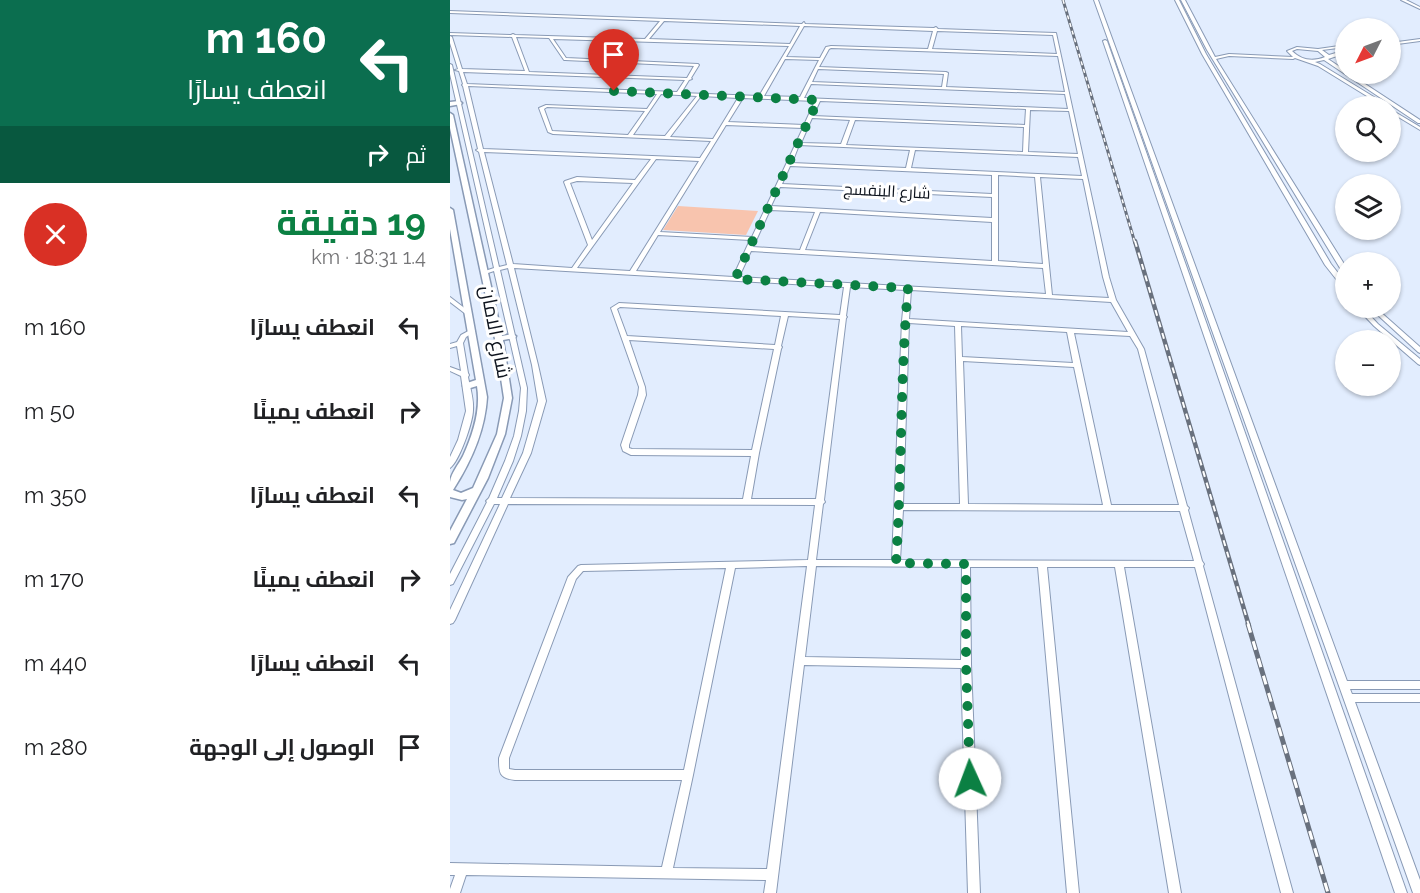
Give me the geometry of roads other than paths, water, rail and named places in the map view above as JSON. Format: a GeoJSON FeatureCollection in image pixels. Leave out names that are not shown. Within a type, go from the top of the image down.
{"type":"FeatureCollection","features":[{"type":"Feature","properties":{"kind":"street"},"geometry":{"type":"LineString","coordinates":[[1090,0],[1401,893]]}},
{"type":"Feature","properties":{"kind":"street"},"geometry":{"type":"LineString","coordinates":[[1096,0],[1419,893]]}},
{"type":"Feature","properties":{"kind":"street"},"geometry":{"type":"LineString","coordinates":[[1177,0],[1219,80],[1328,265],[1335,272]]}},
{"type":"Feature","properties":{"kind":"street"},"geometry":{"type":"LineString","coordinates":[[1183,0],[1209,50],[1335,255]]}},
{"type":"Feature","properties":{"kind":"street"},"geometry":{"type":"LineString","coordinates":[[1403,0],[1420,6]]}},
{"type":"Feature","properties":{"kind":"street"},"geometry":{"type":"LineString","coordinates":[[1411,0],[1420,6]]}},
{"type":"Feature","properties":{"kind":"street"},"geometry":{"type":"LineString","coordinates":[[450,12],[804,23],[1056,34],[1106,277],[1113,300],[1141,349],[1287,893]]}},
{"type":"Feature","properties":{"kind":"street"},"geometry":{"type":"LineString","coordinates":[[646,40],[664,19]]}},
{"type":"Feature","properties":{"kind":"street"},"geometry":{"type":"LineString","coordinates":[[761,97],[804,23]]}},
{"type":"Feature","properties":{"kind":"street"},"geometry":{"type":"LineString","coordinates":[[930,50],[936,28]]}},
{"type":"Feature","properties":{"kind":"street"},"geometry":{"type":"LineString","coordinates":[[450,582],[520,434],[524,410],[524,388],[459,103],[450,35],[792,45]]}},
{"type":"Feature","properties":{"kind":"street"},"geometry":{"type":"LineString","coordinates":[[513,36],[527,72]]}},
{"type":"Feature","properties":{"kind":"street"},"geometry":{"type":"LineString","coordinates":[[550,37],[563,59],[697,65],[690,79],[678,94]]}},
{"type":"Feature","properties":{"kind":"street"},"geometry":{"type":"LineString","coordinates":[[1401,41],[1420,38]]}},
{"type":"Feature","properties":{"kind":"street"},"geometry":{"type":"LineString","coordinates":[[1197,41],[1205,41]]}},
{"type":"Feature","properties":{"kind":"street"},"geometry":{"type":"LineString","coordinates":[[801,99],[827,48],[831,47],[1060,55]]}},
{"type":"Feature","properties":{"kind":"street"},"geometry":{"type":"LineString","coordinates":[[1209,50],[1289,51],[1302,47],[1319,50],[1335,48]]}},
{"type":"Feature","properties":{"kind":"street"},"geometry":{"type":"LineString","coordinates":[[1319,50],[1363,86],[1420,122]]}},
{"type":"Feature","properties":{"kind":"street"},"geometry":{"type":"LineString","coordinates":[[1289,51],[1297,58]]}},
{"type":"Feature","properties":{"kind":"street"},"geometry":{"type":"LineString","coordinates":[[1214,58],[1229,55],[1297,58],[1319,65],[1370,96]]}},
{"type":"Feature","properties":{"kind":"street"},"geometry":{"type":"LineString","coordinates":[[1305,60],[1335,55]]}},
{"type":"Feature","properties":{"kind":"street"},"geometry":{"type":"LineString","coordinates":[[784,58],[821,59]]}},
{"type":"Feature","properties":{"kind":"street"},"geometry":{"type":"LineString","coordinates":[[454,68],[690,79]]}},
{"type":"Feature","properties":{"kind":"street"},"geometry":{"type":"LineString","coordinates":[[450,620],[527,453],[542,401],[535,365],[464,85],[454,68]]}},
{"type":"Feature","properties":{"kind":"street"},"geometry":{"type":"LineString","coordinates":[[816,69],[946,73],[944,88]]}},
{"type":"Feature","properties":{"kind":"street"},"geometry":{"type":"LineString","coordinates":[[1219,80],[1228,80]]}},
{"type":"Feature","properties":{"kind":"street"},"geometry":{"type":"LineString","coordinates":[[809,83],[1068,93]]}},
{"type":"Feature","properties":{"kind":"street"},"geometry":{"type":"LineString","coordinates":[[464,85],[1071,110]]}},
{"type":"Feature","properties":{"kind":"street"},"geometry":{"type":"LineString","coordinates":[[1355,86],[1363,86]]}},
{"type":"Feature","properties":{"kind":"street"},"geometry":{"type":"LineString","coordinates":[[896,103],[900,87]]}},
{"type":"Feature","properties":{"kind":"street"},"geometry":{"type":"LineString","coordinates":[[629,137],[660,93]]}},
{"type":"Feature","properties":{"kind":"street"},"geometry":{"type":"LineString","coordinates":[[666,138],[700,95]]}},
{"type":"Feature","properties":{"kind":"street"},"geometry":{"type":"LineString","coordinates":[[632,273],[741,96]]}},
{"type":"Feature","properties":{"kind":"street"},"geometry":{"type":"LineString","coordinates":[[735,279],[818,100]]}},
{"type":"Feature","properties":{"kind":"street"},"geometry":{"type":"LineString","coordinates":[[450,104],[459,103]]}},
{"type":"Feature","properties":{"kind":"street"},"geometry":{"type":"LineString","coordinates":[[648,110],[546,106],[541,108],[550,132],[712,140]]}},
{"type":"Feature","properties":{"kind":"street"},"geometry":{"type":"LineString","coordinates":[[1025,154],[1028,108]]}},
{"type":"Feature","properties":{"kind":"street","name":"شارع الامان"},"geometry":{"type":"LineString","coordinates":[[450,115],[499,339],[507,388],[507,410],[501,434],[476,490],[452,532]]}},
{"type":"Feature","properties":{"kind":"street"},"geometry":{"type":"LineString","coordinates":[[811,117],[1026,126]]}},
{"type":"Feature","properties":{"kind":"street"},"geometry":{"type":"LineString","coordinates":[[1401,117],[1420,129]]}},
{"type":"Feature","properties":{"kind":"street"},"geometry":{"type":"LineString","coordinates":[[843,146],[853,118]]}},
{"type":"Feature","properties":{"kind":"street"},"geometry":{"type":"LineString","coordinates":[[724,123],[806,127]]}},
{"type":"Feature","properties":{"kind":"street"},"geometry":{"type":"LineString","coordinates":[[799,144],[1081,156]]}},
{"type":"Feature","properties":{"kind":"street"},"geometry":{"type":"LineString","coordinates":[[908,169],[913,149]]}},
{"type":"Feature","properties":{"kind":"street"},"geometry":{"type":"LineString","coordinates":[[469,150],[702,160]]}},
{"type":"Feature","properties":{"kind":"street"},"geometry":{"type":"LineString","coordinates":[[573,270],[654,158]]}},
{"type":"Feature","properties":{"kind":"street"},"geometry":{"type":"LineString","coordinates":[[790,164],[1085,178]]}},
{"type":"Feature","properties":{"kind":"street"},"geometry":{"type":"LineString","coordinates":[[462,170],[474,167]]}},
{"type":"Feature","properties":{"kind":"street"},"geometry":{"type":"LineString","coordinates":[[995,173],[995,263]]}},
{"type":"Feature","properties":{"kind":"street"},"geometry":{"type":"LineString","coordinates":[[1037,175],[1049,296]]}},
{"type":"Feature","properties":{"kind":"street"},"geometry":{"type":"LineString","coordinates":[[591,244],[567,182],[577,179],[636,182]]}},
{"type":"Feature","properties":{"kind":"street","name":"شارع البنفسج"},"geometry":{"type":"LineString","coordinates":[[780,185],[995,196]]}},
{"type":"Feature","properties":{"kind":"street"},"geometry":{"type":"LineString","coordinates":[[769,208],[995,220]]}},
{"type":"Feature","properties":{"kind":"street","name":"شارع الامان"},"geometry":{"type":"LineString","coordinates":[[450,210],[483,405],[478,429],[450,489]]}},
{"type":"Feature","properties":{"kind":"street"},"geometry":{"type":"LineString","coordinates":[[802,252],[818,211]]}},
{"type":"Feature","properties":{"kind":"street"},"geometry":{"type":"LineString","coordinates":[[656,233],[754,239]]}},
{"type":"Feature","properties":{"kind":"street"},"geometry":{"type":"LineString","coordinates":[[749,249],[1046,266]]}},
{"type":"Feature","properties":{"kind":"street"},"geometry":{"type":"LineString","coordinates":[[485,272],[509,266],[1113,300]]}},
{"type":"Feature","properties":{"kind":"street"},"geometry":{"type":"LineString","coordinates":[[770,893],[847,285]]}},
{"type":"Feature","properties":{"kind":"street"},"geometry":{"type":"LineString","coordinates":[[896,563],[900,507],[901,392],[908,288]]}},
{"type":"Feature","properties":{"kind":"street"},"geometry":{"type":"LineString","coordinates":[[450,299],[469,314]]}},
{"type":"Feature","properties":{"kind":"street"},"geometry":{"type":"LineString","coordinates":[[754,453],[631,452],[626,449],[625,445],[642,395],[637,370],[614,309],[619,305],[844,317]]}},
{"type":"Feature","properties":{"kind":"street"},"geometry":{"type":"LineString","coordinates":[[747,500],[754,453],[785,314]]}},
{"type":"Feature","properties":{"kind":"street"},"geometry":{"type":"LineString","coordinates":[[1369,318],[1420,363]]}},
{"type":"Feature","properties":{"kind":"street"},"geometry":{"type":"LineString","coordinates":[[1384,318],[1420,351]]}},
{"type":"Feature","properties":{"kind":"street"},"geometry":{"type":"LineString","coordinates":[[905,321],[1133,334]]}},
{"type":"Feature","properties":{"kind":"street"},"geometry":{"type":"LineString","coordinates":[[958,324],[964,507]]}},
{"type":"Feature","properties":{"kind":"street"},"geometry":{"type":"LineString","coordinates":[[1070,330],[1107,507]]}},
{"type":"Feature","properties":{"kind":"street"},"geometry":{"type":"LineString","coordinates":[[450,465],[467,426],[470,411],[460,343],[463,336],[472,331]]}},
{"type":"Feature","properties":{"kind":"street"},"geometry":{"type":"LineString","coordinates":[[499,339],[512,336]]}},
{"type":"Feature","properties":{"kind":"street"},"geometry":{"type":"LineString","coordinates":[[625,338],[779,347]]}},
{"type":"Feature","properties":{"kind":"street"},"geometry":{"type":"LineString","coordinates":[[450,346],[460,343]]}},
{"type":"Feature","properties":{"kind":"street"},"geometry":{"type":"LineString","coordinates":[[959,359],[1077,365]]}},
{"type":"Feature","properties":{"kind":"street"},"geometry":{"type":"LineString","coordinates":[[450,369],[466,375]]}},
{"type":"Feature","properties":{"kind":"street"},"geometry":{"type":"LineString","coordinates":[[467,386],[480,382]]}},
{"type":"Feature","properties":{"kind":"street"},"geometry":{"type":"LineString","coordinates":[[450,493],[462,497],[476,490]]}},
{"type":"Feature","properties":{"kind":"street"},"geometry":{"type":"LineString","coordinates":[[490,501],[821,502]]}},
{"type":"Feature","properties":{"kind":"street"},"geometry":{"type":"LineString","coordinates":[[900,507],[1185,508]]}},
{"type":"Feature","properties":{"kind":"street"},"geometry":{"type":"LineString","coordinates":[[688,775],[515,775],[504,771],[502,765],[572,577],[581,568],[813,563],[1200,564]]}},
{"type":"Feature","properties":{"kind":"street"},"geometry":{"type":"LineString","coordinates":[[966,564],[966,664],[974,893]]}},
{"type":"Feature","properties":{"kind":"street"},"geometry":{"type":"LineString","coordinates":[[1042,564],[1073,893]]}},
{"type":"Feature","properties":{"kind":"street"},"geometry":{"type":"LineString","coordinates":[[1119,564],[1175,893]]}},
{"type":"Feature","properties":{"kind":"street"},"geometry":{"type":"LineString","coordinates":[[666,873],[730,566]]}},
{"type":"Feature","properties":{"kind":"street"},"geometry":{"type":"LineString","coordinates":[[799,661],[966,664]]}},
{"type":"Feature","properties":{"kind":"street"},"geometry":{"type":"LineString","coordinates":[[1343,684],[1420,685]]}},
{"type":"Feature","properties":{"kind":"street"},"geometry":{"type":"LineString","coordinates":[[1348,698],[1420,698]]}},
{"type":"Feature","properties":{"kind":"street"},"geometry":{"type":"LineString","coordinates":[[1336,708],[1352,709]]}},
{"type":"Feature","properties":{"kind":"street"},"geometry":{"type":"LineString","coordinates":[[450,869],[772,875]]}},
{"type":"Feature","properties":{"kind":"street"},"geometry":{"type":"LineString","coordinates":[[454,893],[463,869]]}},
{"type":"Feature","properties":{"kind":"railway"},"geometry":{"type":"LineString","coordinates":[[1063,0],[1135,243]]}},
{"type":"Feature","properties":{"kind":"railway"},"geometry":{"type":"LineString","coordinates":[[1135,241],[1249,626]]}},
{"type":"Feature","properties":{"kind":"railway"},"geometry":{"type":"LineString","coordinates":[[1248,624],[1328,893]]}}]}
